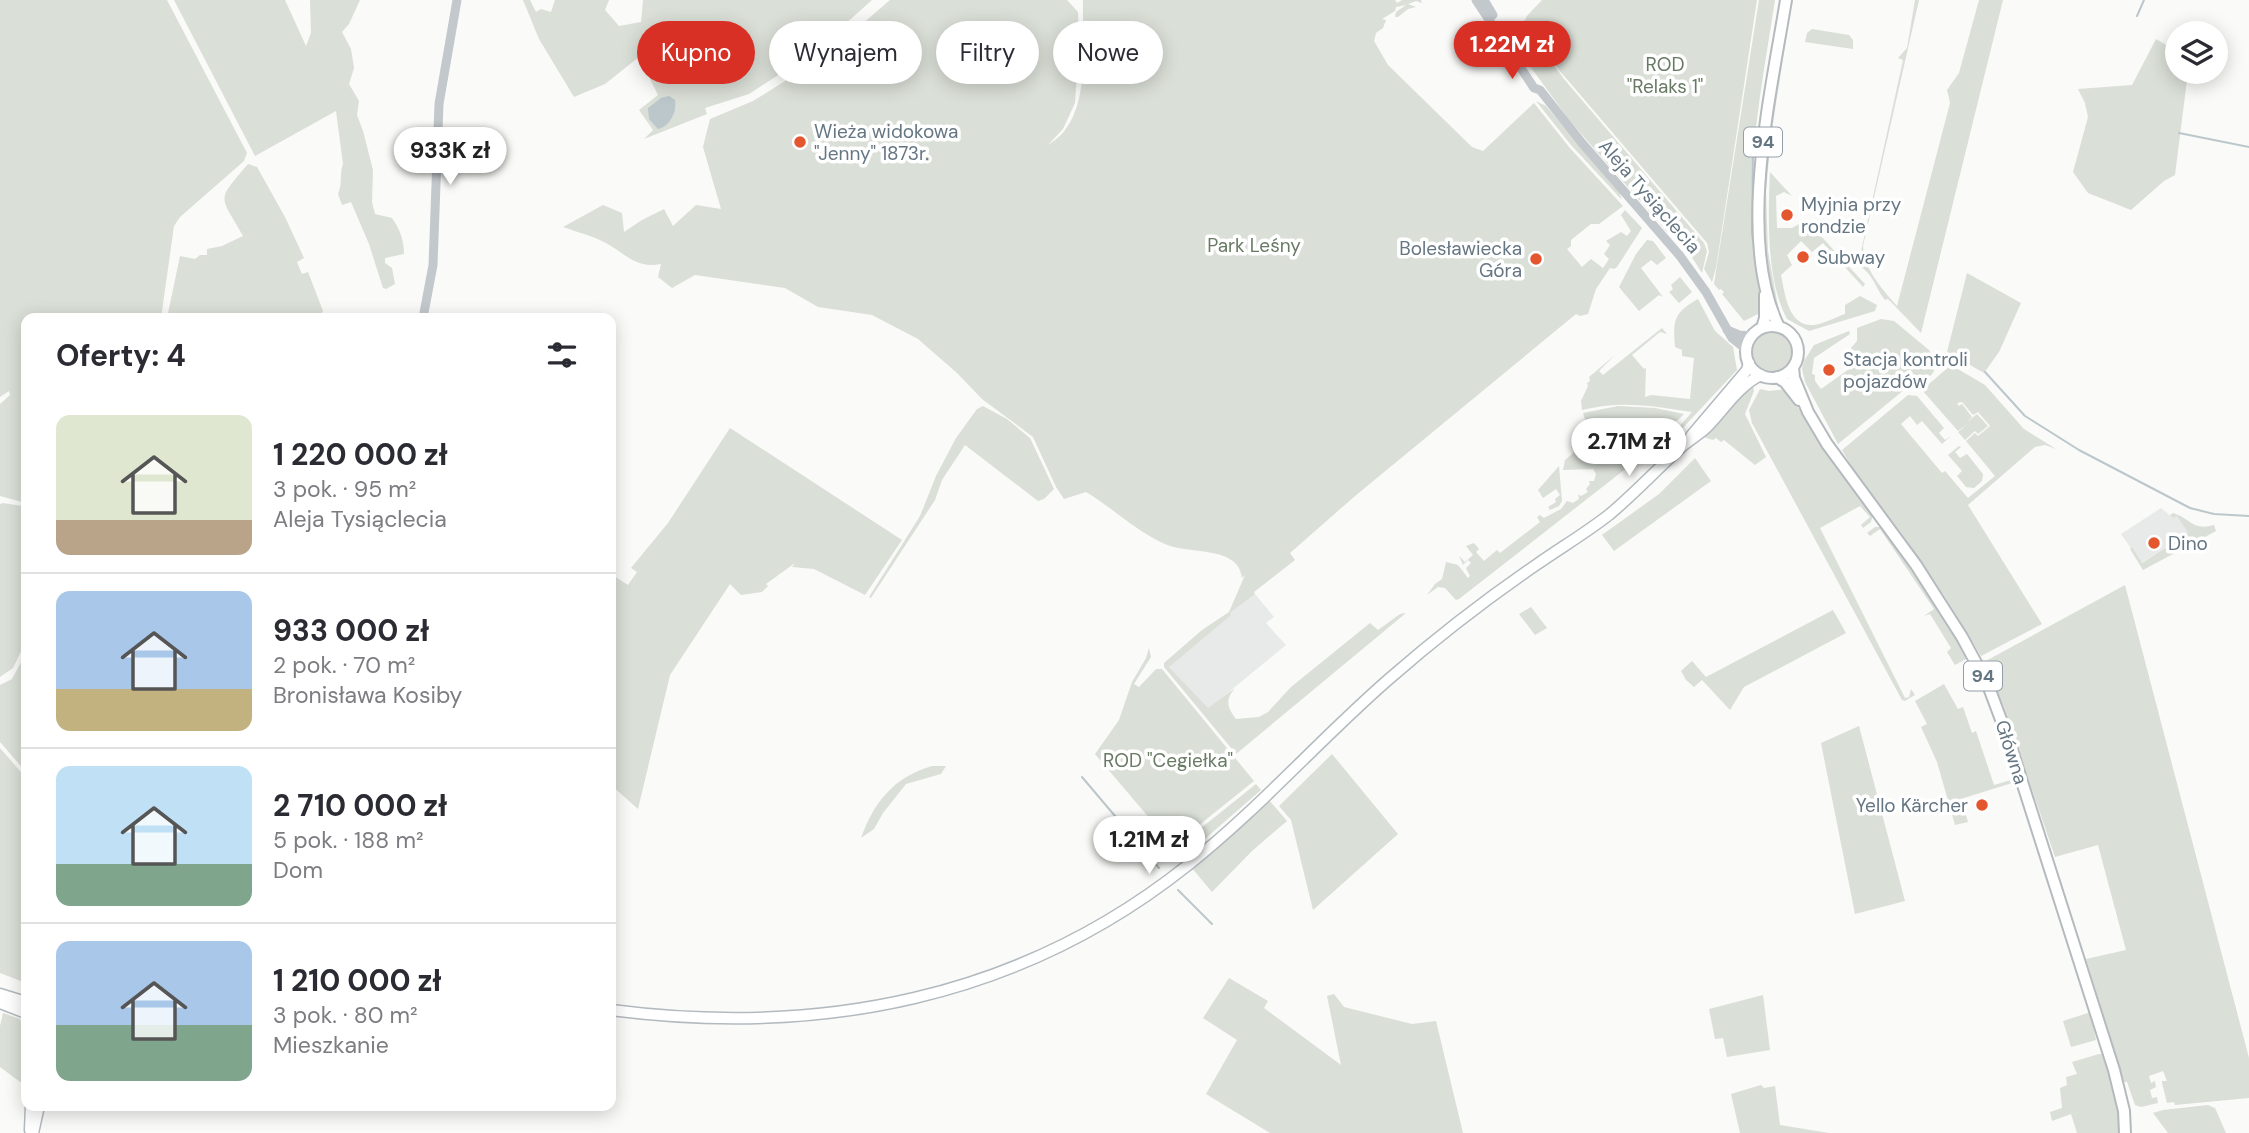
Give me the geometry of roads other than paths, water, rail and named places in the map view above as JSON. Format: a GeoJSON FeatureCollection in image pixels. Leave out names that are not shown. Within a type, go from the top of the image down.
{"type":"FeatureCollection","features":[{"type":"Feature","properties":{"kind":"main road","name":"94"},"geometry":{"type":"LineString","coordinates":[[1762,328],[1766,286],[1760,233],[1760,174],[1786,0]]}},
{"type":"Feature","properties":{"kind":"main road","name":"94"},"geometry":{"type":"LineString","coordinates":[[1766,286],[1779,327],[1789,333],[1796,342],[1797,357],[1793,367]]}},
{"type":"Feature","properties":{"kind":"main road"},"geometry":{"type":"LineString","coordinates":[[616,1010],[733,1020],[804,1017],[897,1003],[963,985],[1069,942],[1149,895],[1229,831],[1386,681],[1496,593],[1605,517],[1657,473],[1747,370],[1747,350],[1752,336],[1762,328],[1779,327]]}},
{"type":"Feature","properties":{"kind":"main road"},"geometry":{"type":"LineString","coordinates":[[1749,363],[1761,375],[1777,377],[1786,374],[1793,367]]}},
{"type":"Feature","properties":{"kind":"main road","name":"Główna"},"geometry":{"type":"LineString","coordinates":[[1793,367],[1794,378],[1808,412]]}},
{"type":"Feature","properties":{"kind":"main road"},"geometry":{"type":"LineString","coordinates":[[1684,445],[1705,429],[1740,391],[1761,375]]}},
{"type":"Feature","properties":{"kind":"main road","name":"Główna"},"geometry":{"type":"LineString","coordinates":[[1777,377],[1785,382],[1808,412],[1838,461],[1893,532],[1962,637],[1988,685],[2114,1070],[2124,1111],[2125,1133]]}},
{"type":"Feature","properties":{"kind":"main road"},"geometry":{"type":"LineString","coordinates":[[0,994],[21,1000]]}},
{"type":"Feature","properties":{"kind":"main road"},"geometry":{"type":"LineString","coordinates":[[0,1003],[21,1011]]}},
{"type":"Feature","properties":{"kind":"main road"},"geometry":{"type":"LineString","coordinates":[[31,1111],[31,1133]]}},
{"type":"Feature","properties":{"kind":"main road"},"geometry":{"type":"LineString","coordinates":[[31,1133],[38,1111]]}},
{"type":"Feature","properties":{"kind":"street"},"geometry":{"type":"LineString","coordinates":[[425,313],[433,265],[439,112],[446,54],[457,0]]}},
{"type":"Feature","properties":{"kind":"street","name":"Aleja Tysiąclecia"},"geometry":{"type":"LineString","coordinates":[[1476,0],[1534,88],[1540,90]]}},
{"type":"Feature","properties":{"kind":"street","name":"Aleja Tysiąclecia"},"geometry":{"type":"LineString","coordinates":[[1484,0],[1540,85],[1540,90],[1581,143],[1679,256],[1706,292],[1732,338],[1747,350]]}},
{"type":"Feature","properties":{"kind":"street"},"geometry":{"type":"LineString","coordinates":[[1727,330],[1752,336]]}},
{"type":"Feature","properties":{"kind":"waterway"},"geometry":{"type":"LineString","coordinates":[[2137,16],[2144,0]]}},
{"type":"Feature","properties":{"kind":"waterway"},"geometry":{"type":"LineString","coordinates":[[2179,133],[2249,147]]}},
{"type":"Feature","properties":{"kind":"waterway"},"geometry":{"type":"LineString","coordinates":[[1753,154],[1752,232],[1758,279]]}},
{"type":"Feature","properties":{"kind":"waterway"},"geometry":{"type":"LineString","coordinates":[[1985,372],[2025,416],[2079,450],[2190,508],[2214,514],[2249,516]]}},
{"type":"Feature","properties":{"kind":"waterway"},"geometry":{"type":"LineString","coordinates":[[1082,777],[1159,868]]}},
{"type":"Feature","properties":{"kind":"waterway"},"geometry":{"type":"LineString","coordinates":[[1178,890],[1212,924]]}},
{"type":"Feature","properties":{"kind":"place","name":"Wieża widokowa \"Jenny\" 1873r."},"geometry":{"type":"Point","coordinates":[800,142]}},
{"type":"Feature","properties":{"kind":"place","name":"Myjnia przy rondzie"},"geometry":{"type":"Point","coordinates":[1787,215]}},
{"type":"Feature","properties":{"kind":"place","name":"Subway"},"geometry":{"type":"Point","coordinates":[1803,257]}},
{"type":"Feature","properties":{"kind":"place","name":"Bolesławiecka Góra"},"geometry":{"type":"Point","coordinates":[1536,259]}},
{"type":"Feature","properties":{"kind":"place","name":"Stacja kontroli pojazdów"},"geometry":{"type":"Point","coordinates":[1829,370]}},
{"type":"Feature","properties":{"kind":"place","name":"Dino"},"geometry":{"type":"Point","coordinates":[2154,543]}},
{"type":"Feature","properties":{"kind":"place","name":"Yello Kärcher"},"geometry":{"type":"Point","coordinates":[1982,805]}},
{"type":"Feature","properties":{"kind":"park label","name":"ROD \"Relaks 1\""},"geometry":{"type":"Point","coordinates":[1665,75]}},
{"type":"Feature","properties":{"kind":"park label","name":"Park Leśny"},"geometry":{"type":"Point","coordinates":[1254,245]}},
{"type":"Feature","properties":{"kind":"park label","name":"ROD \"Cegiełka\""},"geometry":{"type":"Point","coordinates":[1168,760]}}]}
